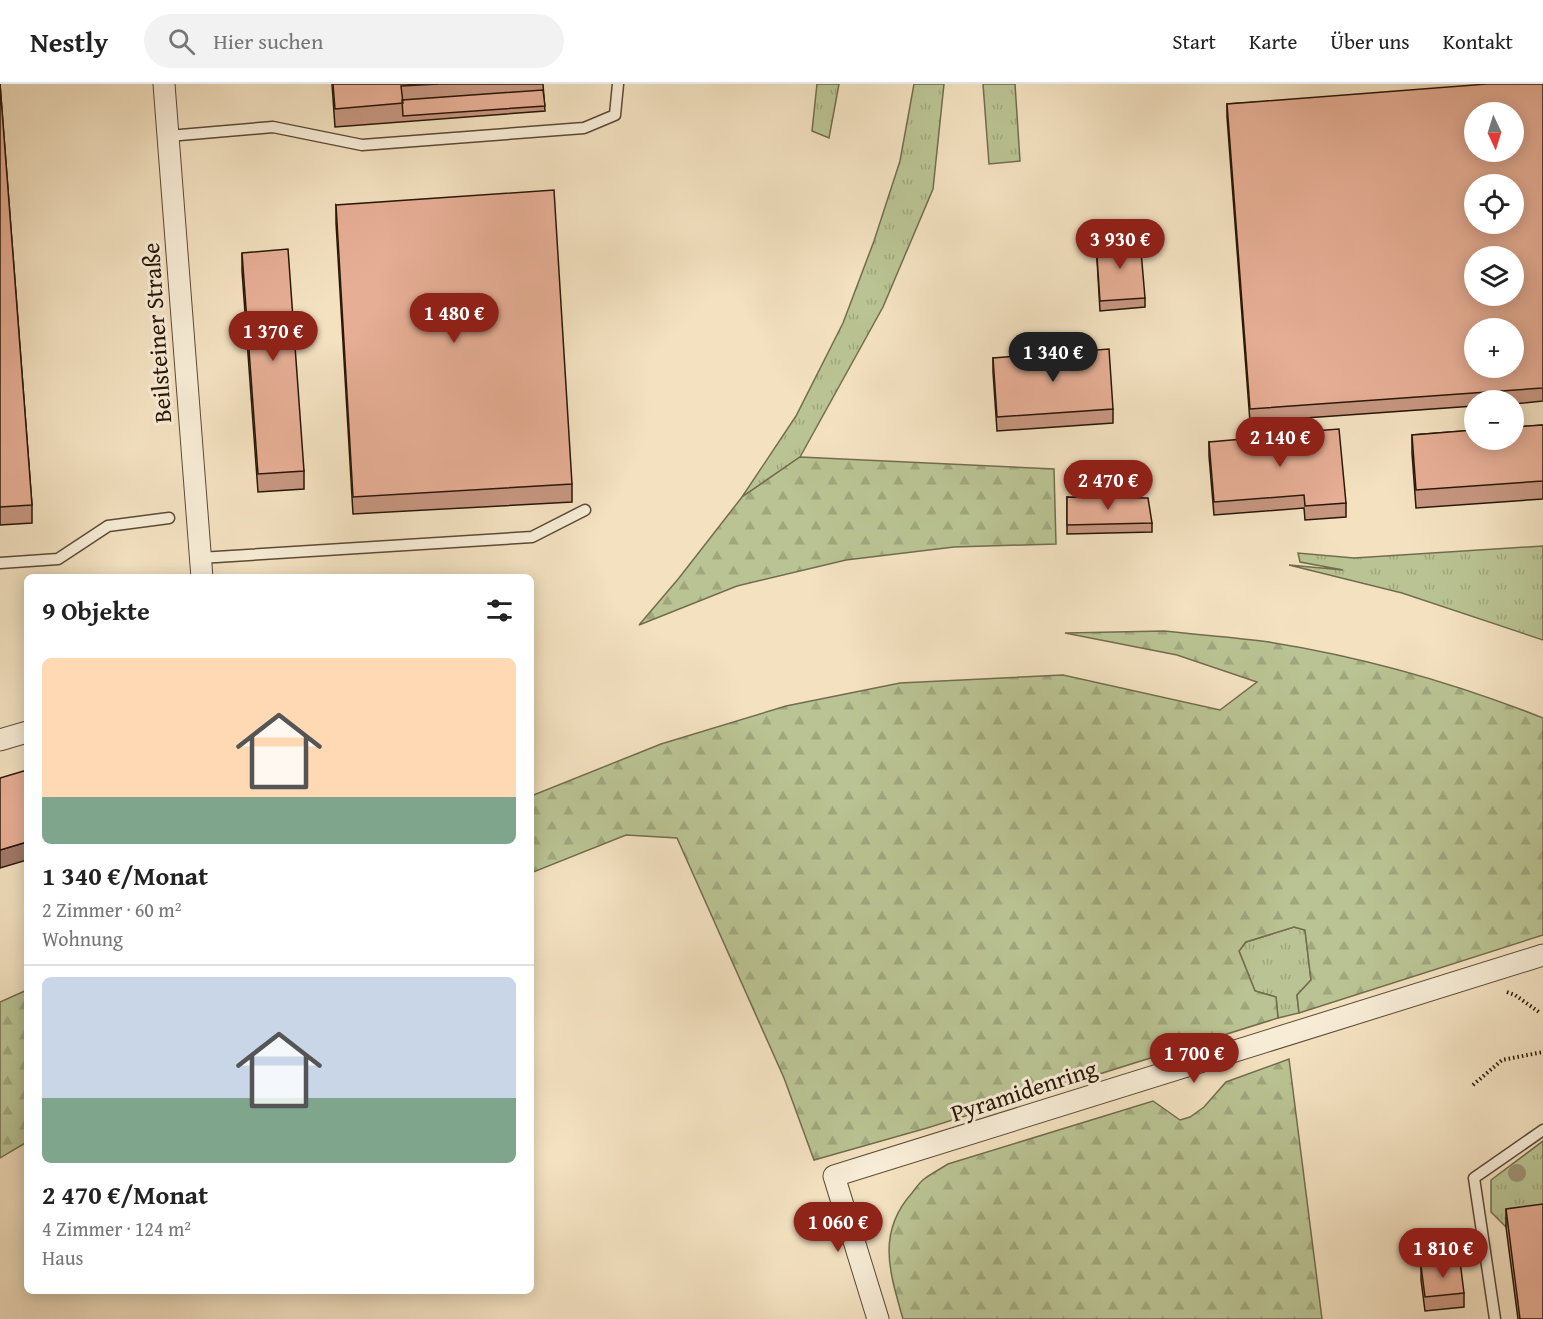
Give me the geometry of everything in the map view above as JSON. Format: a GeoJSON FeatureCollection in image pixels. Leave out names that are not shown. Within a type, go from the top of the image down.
{"type":"FeatureCollection","features":[{"type":"Feature","properties":{"kind":"street","name":"Beilsteiner Straße"},"geometry":{"type":"LineString","coordinates":[[164,84],[201,568]]}},
{"type":"Feature","properties":{"kind":"street"},"geometry":{"type":"LineString","coordinates":[[0,740],[24,733]]}},
{"type":"Feature","properties":{"kind":"street","name":"Pyramidenring"},"geometry":{"type":"LineString","coordinates":[[878,1319],[834,1176],[1543,955]]}},
{"type":"Feature","properties":{"kind":"lane"},"geometry":{"type":"LineString","coordinates":[[168,136],[273,127],[362,145],[584,129],[615,115],[618,84]]}},
{"type":"Feature","properties":{"kind":"lane"},"geometry":{"type":"LineString","coordinates":[[201,568],[532,537],[585,510]]}},
{"type":"Feature","properties":{"kind":"lane"},"geometry":{"type":"LineString","coordinates":[[0,563],[58,559],[108,526],[169,518]]}},
{"type":"Feature","properties":{"kind":"lane"},"geometry":{"type":"LineString","coordinates":[[1495,1319],[1474,1178],[1543,1130]]}},
{"type":"Feature","properties":{"kind":"path"},"geometry":{"type":"LineString","coordinates":[[1498,988],[1515,995],[1539,1011]]}},
{"type":"Feature","properties":{"kind":"path"},"geometry":{"type":"LineString","coordinates":[[1473,1085],[1502,1060],[1543,1052]]}},
{"type":"Feature","properties":{"kind":"green space"},"geometry":{"type":"Polygon","coordinates":[[[817,84],[839,84],[829,138],[812,131],[817,84]]]}},
{"type":"Feature","properties":{"kind":"green space"},"geometry":{"type":"Polygon","coordinates":[[[914,84],[944,84],[933,189],[883,307],[800,457],[742,497],[796,416],[843,323],[874,241],[900,161],[914,84]]]}},
{"type":"Feature","properties":{"kind":"green space"},"geometry":{"type":"Polygon","coordinates":[[[983,84],[1015,84],[1020,161],[989,164],[983,84]]]}},
{"type":"Feature","properties":{"kind":"green space"},"geometry":{"type":"Polygon","coordinates":[[[800,457],[1054,469],[1056,544],[954,547],[846,560],[737,586],[639,625],[742,497],[800,457]]]}},
{"type":"Feature","properties":{"kind":"green space"},"geometry":{"type":"Polygon","coordinates":[[[1543,546],[1543,640],[1402,593],[1289,565],[1343,570],[1300,562],[1298,553],[1354,558],[1543,546]]]}},
{"type":"Feature","properties":{"kind":"green space"},"geometry":{"type":"Polygon","coordinates":[[[1164,631],[1304,648],[1408,672],[1476,693],[1543,718],[1543,935],[1299,1013],[1297,995],[1311,980],[1305,930],[1294,927],[1246,942],[1239,951],[1255,991],[1276,997],[1278,1018],[927,1128],[814,1160],[784,1078],[677,838],[626,835],[534,872],[534,795],[661,744],[786,706],[900,683],[1063,675],[1220,710],[1257,682],[1177,655],[1065,633],[1164,631]]]}},
{"type":"Feature","properties":{"kind":"green space"},"geometry":{"type":"Polygon","coordinates":[[[1294,927],[1305,930],[1311,980],[1297,995],[1299,1013],[1278,1018],[1276,997],[1255,991],[1239,951],[1246,942],[1294,927]]]}},
{"type":"Feature","properties":{"kind":"green space"},"geometry":{"type":"Polygon","coordinates":[[[24,991],[24,1144],[0,1158],[0,1002],[24,991]]]}},
{"type":"Feature","properties":{"kind":"green space"},"geometry":{"type":"Polygon","coordinates":[[[1289,1059],[1322,1319],[903,1319],[891,1269],[890,1238],[901,1208],[927,1177],[948,1164],[1153,1101],[1180,1120],[1190,1117],[1204,1107],[1226,1082],[1289,1059]]]}},
{"type":"Feature","properties":{"kind":"green space"},"geometry":{"type":"Polygon","coordinates":[[[1543,1141],[1543,1222],[1506,1227],[1491,1212],[1491,1180],[1543,1141]]]}},
{"type":"Feature","properties":{"kind":"building"},"geometry":{"type":"Polygon","coordinates":[[[0,84],[32,505],[0,507],[0,84]]]}},
{"type":"Feature","properties":{"kind":"building"},"geometry":{"type":"Polygon","coordinates":[[[333,84],[438,84],[401,86],[403,103],[335,109],[333,84]]]}},
{"type":"Feature","properties":{"kind":"building"},"geometry":{"type":"Polygon","coordinates":[[[1487,84],[1543,84],[1543,388],[1464,390],[1464,394],[1250,409],[1227,104],[1487,84]]]}},
{"type":"Feature","properties":{"kind":"building"},"geometry":{"type":"Polygon","coordinates":[[[543,90],[545,106],[403,116],[402,100],[543,90]]]}},
{"type":"Feature","properties":{"kind":"building"},"geometry":{"type":"Polygon","coordinates":[[[554,190],[572,484],[353,497],[336,205],[554,190]]]}},
{"type":"Feature","properties":{"kind":"building"},"geometry":{"type":"Polygon","coordinates":[[[1140,239],[1145,298],[1100,301],[1096,242],[1140,239]]]}},
{"type":"Feature","properties":{"kind":"building"},"geometry":{"type":"Polygon","coordinates":[[[288,249],[304,471],[258,474],[242,253],[288,249]]]}},
{"type":"Feature","properties":{"kind":"building"},"geometry":{"type":"Polygon","coordinates":[[[1109,349],[1113,409],[997,417],[993,358],[1109,349]]]}},
{"type":"Feature","properties":{"kind":"building"},"geometry":{"type":"Polygon","coordinates":[[[1543,425],[1543,481],[1416,490],[1412,435],[1464,431],[1464,450],[1524,450],[1524,426],[1543,425]]]}},
{"type":"Feature","properties":{"kind":"building"},"geometry":{"type":"Polygon","coordinates":[[[1339,429],[1346,503],[1305,506],[1304,495],[1214,502],[1209,442],[1339,429]]]}},
{"type":"Feature","properties":{"kind":"building"},"geometry":{"type":"Polygon","coordinates":[[[1067,497],[1148,498],[1152,523],[1067,525],[1067,497]]]}},
{"type":"Feature","properties":{"kind":"building"},"geometry":{"type":"Polygon","coordinates":[[[24,771],[24,843],[0,850],[0,778],[24,771]]]}},
{"type":"Feature","properties":{"kind":"building"},"geometry":{"type":"Polygon","coordinates":[[[1543,1204],[1543,1319],[1520,1319],[1506,1209],[1543,1204]]]}},
{"type":"Feature","properties":{"kind":"building"},"geometry":{"type":"Polygon","coordinates":[[[1460,1261],[1464,1293],[1425,1297],[1421,1266],[1460,1261]]]}}]}
